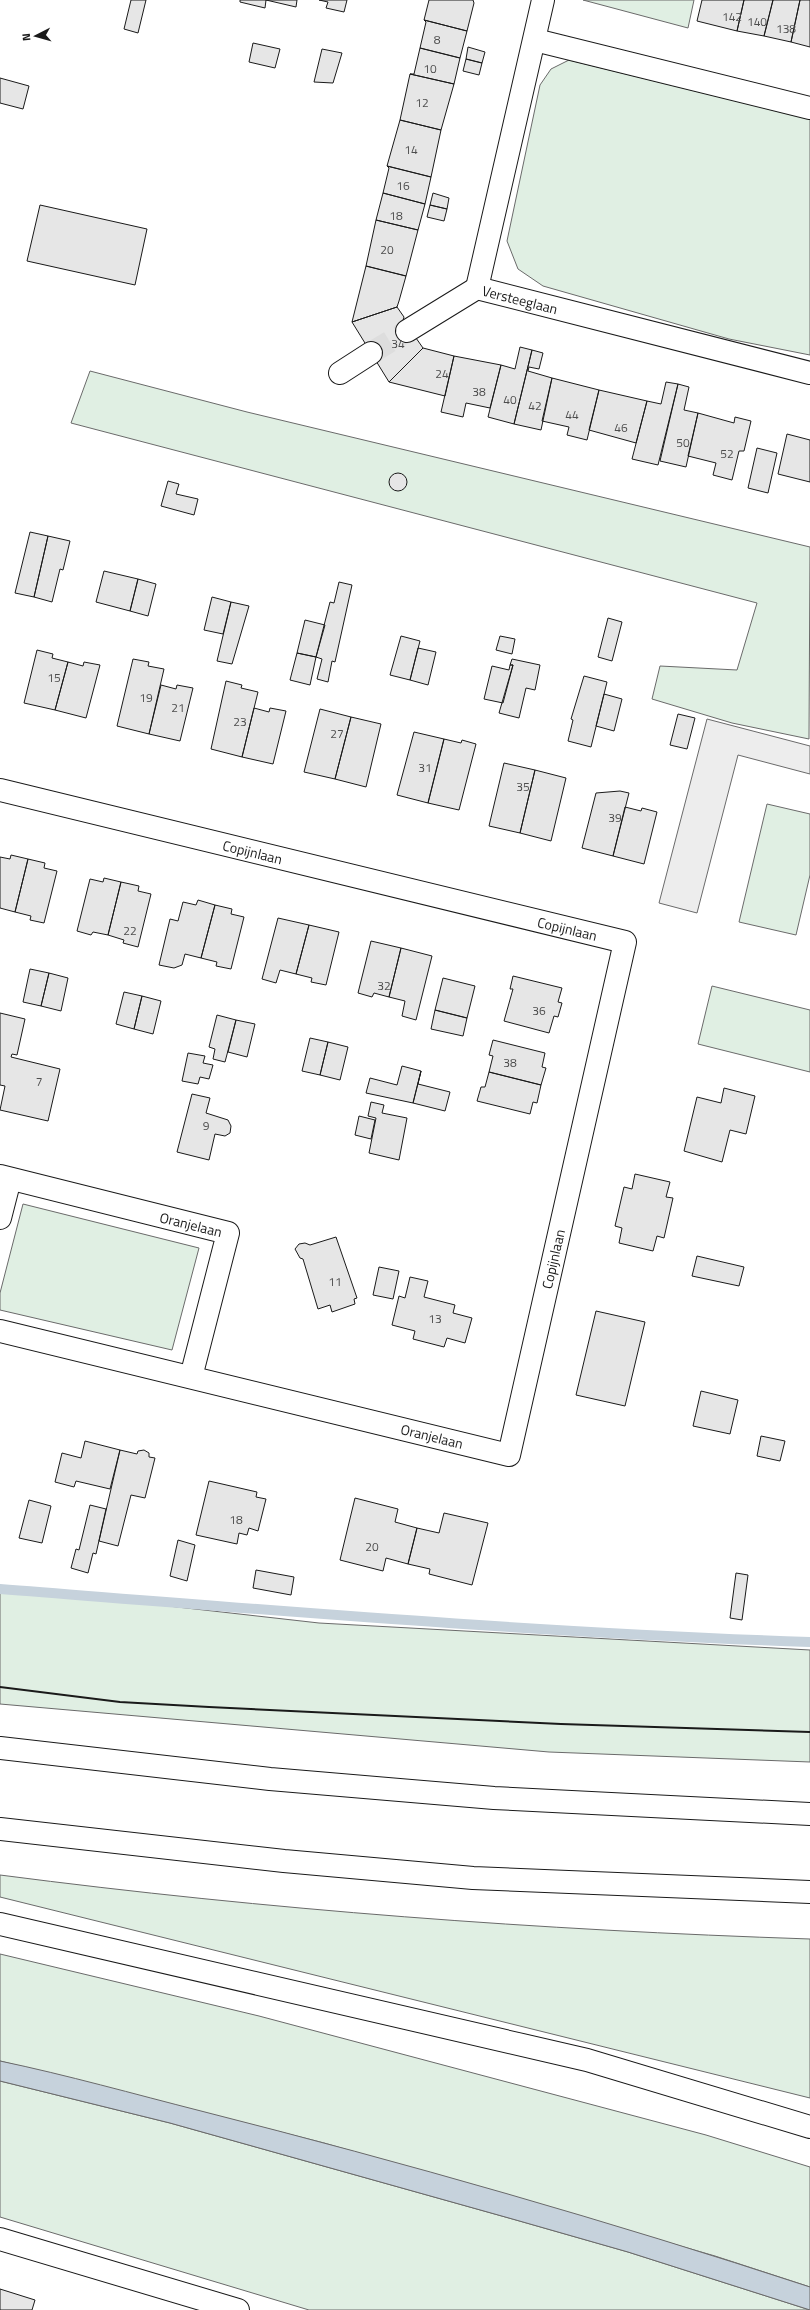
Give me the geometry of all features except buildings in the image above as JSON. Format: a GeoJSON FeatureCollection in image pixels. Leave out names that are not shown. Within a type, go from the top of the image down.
{"type":"FeatureCollection","features":[{"type":"Feature","properties":{"kind":"main road","name":"Versteeglaan"},"geometry":{"type":"LineString","coordinates":[[544,0],[477,288],[810,373]]}},
{"type":"Feature","properties":{"kind":"main road"},"geometry":{"type":"LineString","coordinates":[[535,40],[810,108]]}},
{"type":"Feature","properties":{"kind":"main road"},"geometry":{"type":"LineString","coordinates":[[407,331],[477,288]]}},
{"type":"Feature","properties":{"kind":"main road"},"geometry":{"type":"LineString","coordinates":[[340,373],[372,354]]}},
{"type":"Feature","properties":{"kind":"main road","name":"Copijnlaan"},"geometry":{"type":"LineString","coordinates":[[0,790],[625,942],[509,1455]]}},
{"type":"Feature","properties":{"kind":"main road","name":"Oranjelaan"},"geometry":{"type":"LineString","coordinates":[[0,1218],[5,1178],[228,1233],[191,1377]]}},
{"type":"Feature","properties":{"kind":"main road","name":"Oranjelaan"},"geometry":{"type":"LineString","coordinates":[[0,1331],[509,1455]]}},
{"type":"Feature","properties":{"kind":"main road"},"geometry":{"type":"LineString","coordinates":[[0,1748],[262,1778],[494,1798],[810,1814]]}},
{"type":"Feature","properties":{"kind":"main road"},"geometry":{"type":"LineString","coordinates":[[0,1829],[284,1861],[473,1878],[810,1892]]}},
{"type":"Feature","properties":{"kind":"main road"},"geometry":{"type":"LineString","coordinates":[[0,1924],[587,2060],[810,2127]]}},
{"type":"Feature","properties":{"kind":"main road"},"geometry":{"type":"LineString","coordinates":[[0,2239],[238,2310]]}},
{"type":"Feature","properties":{"kind":"green space"},"geometry":{"type":"Polygon","coordinates":[[[583,0],[694,0],[688,28],[583,0]]]}},
{"type":"Feature","properties":{"kind":"green space"},"geometry":{"type":"Polygon","coordinates":[[[569,60],[810,119],[810,355],[729,339],[543,286],[518,269],[507,241],[540,85],[551,69],[569,60]]]}},
{"type":"Feature","properties":{"kind":"green space"},"geometry":{"type":"Polygon","coordinates":[[[90,371],[247,412],[810,547],[809,739],[732,723],[652,699],[660,666],[737,670],[757,603],[71,423],[90,371]]]}},
{"type":"Feature","properties":{"kind":"green space"},"geometry":{"type":"Polygon","coordinates":[[[767,804],[810,814],[810,875],[796,935],[739,922],[767,804]]]}},
{"type":"Feature","properties":{"kind":"green space"},"geometry":{"type":"Polygon","coordinates":[[[712,986],[810,1010],[810,1072],[698,1044],[712,986]]]}},
{"type":"Feature","properties":{"kind":"green space"},"geometry":{"type":"Polygon","coordinates":[[[23,1204],[199,1248],[172,1350],[0,1310],[0,1293],[23,1204]]]}},
{"type":"Feature","properties":{"kind":"green space"},"geometry":{"type":"Polygon","coordinates":[[[0,1587],[319,1623],[810,1650],[810,1762],[549,1752],[0,1704],[0,1587]]]}},
{"type":"Feature","properties":{"kind":"green space"},"geometry":{"type":"Polygon","coordinates":[[[0,1875],[202,1898],[404,1917],[607,1930],[810,1939],[810,2098],[0,1897],[0,1875]]]}},
{"type":"Feature","properties":{"kind":"green space"},"geometry":{"type":"Polygon","coordinates":[[[0,1954],[259,2016],[706,2135],[810,2167],[810,2287],[715,2256],[324,2143],[0,2061],[0,1954]]]}},
{"type":"Feature","properties":{"kind":"green space"},"geometry":{"type":"Polygon","coordinates":[[[0,2081],[170,2123],[516,2220],[628,2252],[810,2310],[309,2310],[0,2217],[0,2081]]]}},
{"type":"Feature","properties":{"kind":"shaded area"},"geometry":{"type":"Polygon","coordinates":[[[707,719],[810,746],[810,774],[738,755],[697,913],[659,903],[707,719]]]}},
{"type":"Feature","properties":{"kind":"shaded area"},"geometry":{"type":"Polygon","coordinates":[[[0,2061],[50,2072],[354,2151],[659,2239],[810,2287],[810,2310],[628,2252],[516,2220],[170,2123],[0,2081],[0,2061]]]}},
{"type":"Feature","properties":{"kind":"waterway"},"geometry":{"type":"LineString","coordinates":[[0,1589],[506,1627],[810,1642]]}},
{"type":"Feature","properties":{"kind":"tunnel"},"geometry":{"type":"LineString","coordinates":[[371,353],[407,331]]}},
{"type":"Feature","properties":{"kind":"wall"},"geometry":{"type":"LineString","coordinates":[[0,1687],[120,1702],[209,1707],[561,1724],[810,1732]]}}]}
